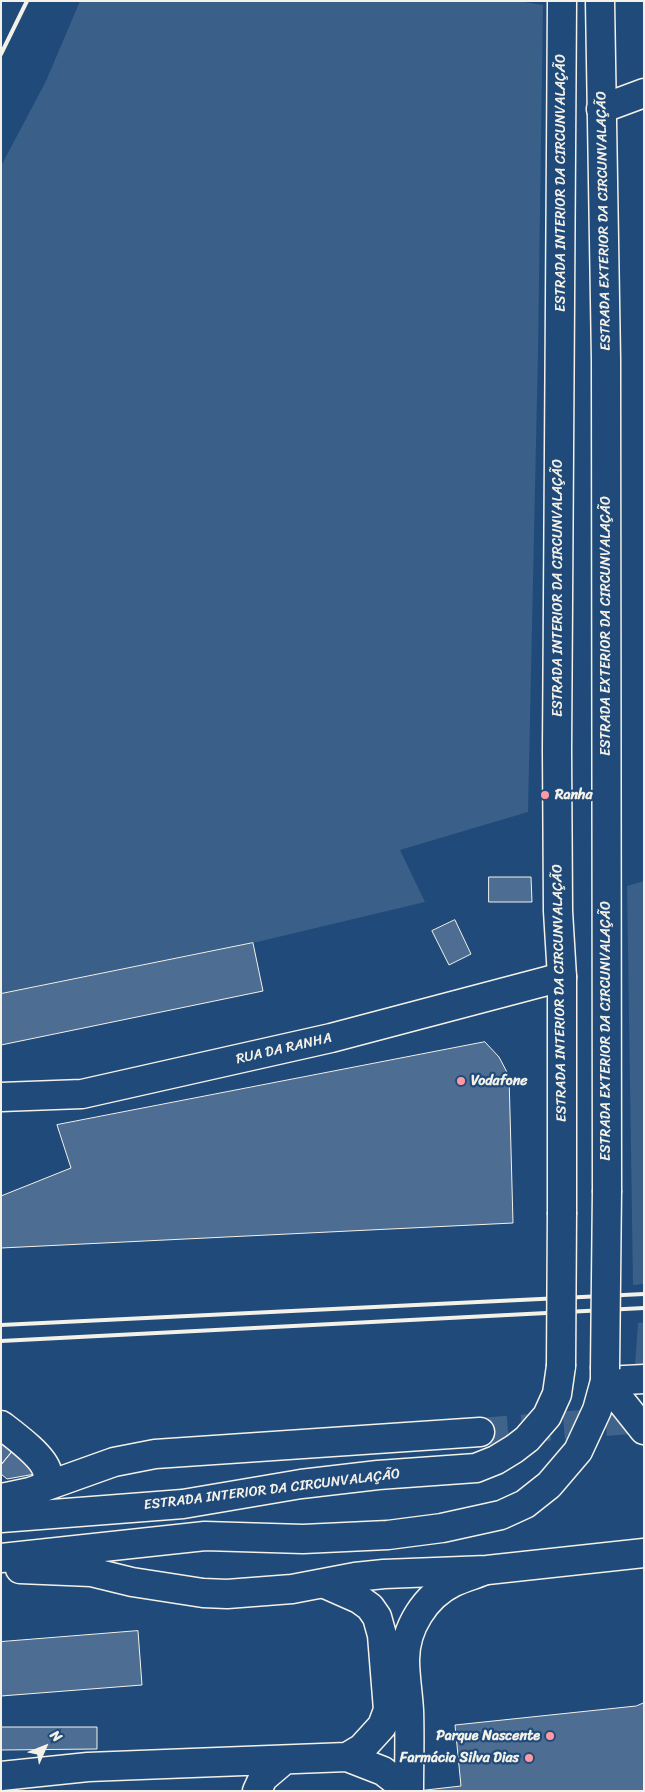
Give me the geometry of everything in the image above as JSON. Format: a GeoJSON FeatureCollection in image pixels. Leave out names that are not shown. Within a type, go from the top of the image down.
{"type":"FeatureCollection","features":[{"type":"Feature","properties":{"kind":"main road","name":"ESTRADA INTERIOR DA CIRCUNVALAÇÃO"},"geometry":{"type":"LineString","coordinates":[[1,1518],[183,1504],[349,1478],[476,1468],[496,1460],[527,1439],[547,1416],[557,1394],[561,1366],[562,1212],[562,977],[558,911],[557,750],[562,1]]}},
{"type":"Feature","properties":{"kind":"main road","name":"ESTRADA EXTERIOR DA CIRCUNVALAÇÃO"},"geometry":{"type":"LineString","coordinates":[[1,1558],[205,1536],[303,1539],[388,1535],[442,1528],[501,1515],[525,1504],[549,1485],[578,1451],[597,1410],[605,1375],[607,1190],[606,360],[600,1]]}},
{"type":"Feature","properties":{"kind":"main road"},"geometry":{"type":"LineString","coordinates":[[601,109],[644,94]]}},
{"type":"Feature","properties":{"kind":"main road","name":"RUA DA RANHA"},"geometry":{"type":"LineString","coordinates":[[1,1097],[82,1094],[331,1038],[562,977]]}},
{"type":"Feature","properties":{"kind":"main road"},"geometry":{"type":"LineString","coordinates":[[605,1375],[644,1379]]}},
{"type":"Feature","properties":{"kind":"main road"},"geometry":{"type":"LineString","coordinates":[[605,1375],[625,1409],[644,1430]]}},
{"type":"Feature","properties":{"kind":"main road"},"geometry":{"type":"LineString","coordinates":[[1,1425],[28,1446],[44,1466],[48,1478],[44,1487]]}},
{"type":"Feature","properties":{"kind":"main road"},"geometry":{"type":"LineString","coordinates":[[1,1498],[30,1492],[114,1462],[155,1454],[480,1432]]}},
{"type":"Feature","properties":{"kind":"main road"},"geometry":{"type":"LineString","coordinates":[[1,1568],[91,1572],[132,1582],[203,1593],[227,1594],[292,1589],[355,1577],[384,1574],[487,1570],[644,1553]]}},
{"type":"Feature","properties":{"kind":"main road"},"geometry":{"type":"LineString","coordinates":[[409,1791],[409,1710],[405,1660],[407,1637],[426,1603],[438,1592],[453,1582],[487,1570]]}},
{"type":"Feature","properties":{"kind":"main road"},"geometry":{"type":"LineString","coordinates":[[325,1584],[359,1599],[370,1607],[377,1617],[382,1634],[388,1710],[382,1726],[362,1748],[346,1757]]}},
{"type":"Feature","properties":{"kind":"main road"},"geometry":{"type":"LineString","coordinates":[[1,1776],[88,1768],[346,1757],[382,1771],[409,1791]]}},
{"type":"Feature","properties":{"kind":"main road"},"geometry":{"type":"LineString","coordinates":[[257,1791],[263,1778],[283,1761]]}},
{"type":"Feature","properties":{"kind":"shaded area"},"geometry":{"type":"Polygon","coordinates":[[[80,1],[518,1],[543,5],[528,812],[400,850],[425,902],[253,943],[1,994],[1,166],[46,81],[80,1]]]}},
{"type":"Feature","properties":{"kind":"shaded area"},"geometry":{"type":"Polygon","coordinates":[[[644,881],[644,1284],[633,1285],[627,886],[644,881]]]}},
{"type":"Feature","properties":{"kind":"shaded area"},"geometry":{"type":"Polygon","coordinates":[[[644,1322],[644,1365],[635,1365],[638,1323],[644,1322]]]}},
{"type":"Feature","properties":{"kind":"building"},"geometry":{"type":"Polygon","coordinates":[[[489,877],[531,877],[532,902],[489,902],[489,877]]]}},
{"type":"Feature","properties":{"kind":"building"},"geometry":{"type":"Polygon","coordinates":[[[455,920],[471,954],[449,965],[432,931],[455,920]]]}},
{"type":"Feature","properties":{"kind":"building"},"geometry":{"type":"Polygon","coordinates":[[[253,943],[263,991],[1,1045],[1,994],[253,943]]]}},
{"type":"Feature","properties":{"kind":"building"},"geometry":{"type":"Polygon","coordinates":[[[485,1042],[499,1057],[509,1076],[513,1223],[1,1248],[1,1196],[71,1168],[57,1125],[485,1042]]]}},
{"type":"Feature","properties":{"kind":"building"},"geometry":{"type":"Polygon","coordinates":[[[1,1436],[15,1448],[1,1465],[1,1436]]]}},
{"type":"Feature","properties":{"kind":"building"},"geometry":{"type":"Polygon","coordinates":[[[15,1448],[35,1474],[7,1479],[1,1474],[1,1465],[15,1448]]]}},
{"type":"Feature","properties":{"kind":"building"},"geometry":{"type":"Polygon","coordinates":[[[138,1631],[142,1685],[1,1696],[1,1642],[138,1631]]]}},
{"type":"Feature","properties":{"kind":"building","name":"Parque Nascente"},"geometry":{"type":"Polygon","coordinates":[[[644,1703],[644,1791],[417,1791],[461,1786],[455,1725],[636,1706],[644,1703]]]}},
{"type":"Feature","properties":{"kind":"building"},"geometry":{"type":"Polygon","coordinates":[[[1,1727],[97,1727],[97,1749],[1,1750],[1,1727]]]}},
{"type":"Feature","properties":{"kind":"tunnel"},"geometry":{"type":"LineString","coordinates":[[480,1432],[644,1419]]}},
{"type":"Feature","properties":{"kind":"railway"},"geometry":{"type":"LineString","coordinates":[[1,54],[27,1]]}},
{"type":"Feature","properties":{"kind":"railway"},"geometry":{"type":"LineString","coordinates":[[1,1325],[644,1294]]}},
{"type":"Feature","properties":{"kind":"railway"},"geometry":{"type":"LineString","coordinates":[[1,1341],[644,1308]]}},
{"type":"Feature","properties":{"kind":"place","name":"Ranha"},"geometry":{"type":"Point","coordinates":[545,795]}},
{"type":"Feature","properties":{"kind":"place","name":"Vodafone"},"geometry":{"type":"Point","coordinates":[461,1081]}},
{"type":"Feature","properties":{"kind":"place","name":"Parque Nascente"},"geometry":{"type":"Point","coordinates":[550,1736]}},
{"type":"Feature","properties":{"kind":"place","name":"Farmácia Silva Dias"},"geometry":{"type":"Point","coordinates":[529,1758]}}]}
